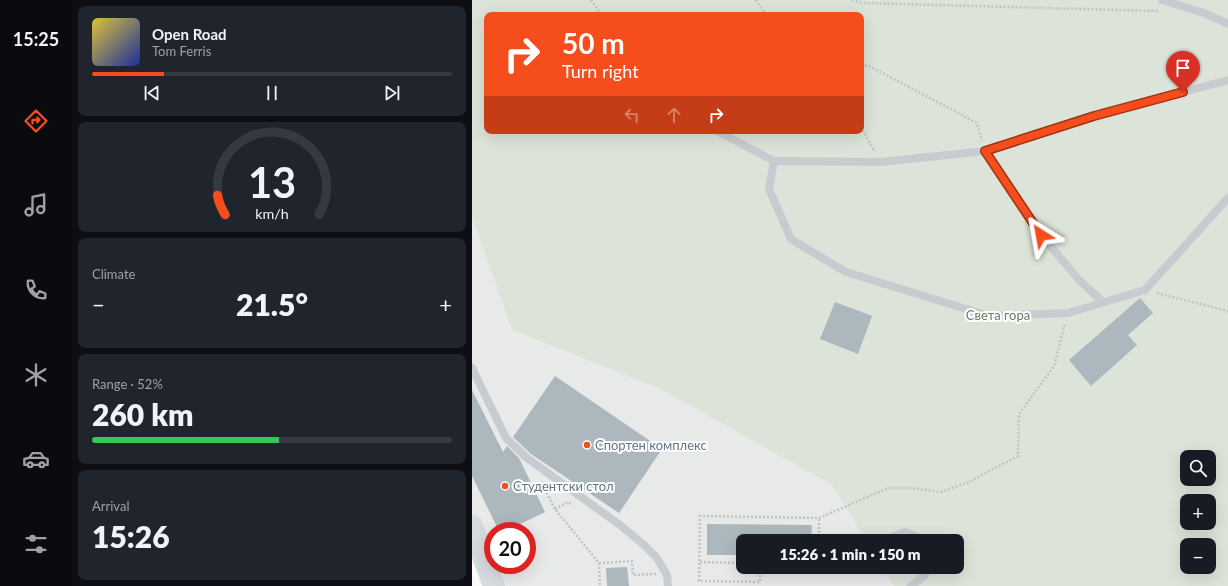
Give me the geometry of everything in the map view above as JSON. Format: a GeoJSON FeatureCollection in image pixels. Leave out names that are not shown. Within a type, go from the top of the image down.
{"type":"FeatureCollection","features":[{"type":"Feature","properties":{"kind":"street"},"geometry":{"type":"LineString","coordinates":[[472,526],[494,586]]}},
{"type":"Feature","properties":{"kind":"lane"},"geometry":{"type":"LineString","coordinates":[[1162,0],[1204,13],[1228,24]]}},
{"type":"Feature","properties":{"kind":"lane"},"geometry":{"type":"LineString","coordinates":[[723,134],[774,161],[881,162],[985,151],[1094,116],[1228,80]]}},
{"type":"Feature","properties":{"kind":"lane"},"geometry":{"type":"LineString","coordinates":[[985,151],[1041,235],[1080,281],[1103,302]]}},
{"type":"Feature","properties":{"kind":"lane"},"geometry":{"type":"LineString","coordinates":[[774,161],[769,189],[791,239],[846,272],[989,316],[1068,313],[1145,290],[1228,198]]}},
{"type":"Feature","properties":{"kind":"lane"},"geometry":{"type":"LineString","coordinates":[[472,368],[506,438],[527,458],[620,525],[643,544],[657,558],[667,575],[668,586]]}},
{"type":"Feature","properties":{"kind":"lane"},"geometry":{"type":"LineString","coordinates":[[900,534],[905,532],[910,534]]}},
{"type":"Feature","properties":{"kind":"lane"},"geometry":{"type":"LineString","coordinates":[[912,586],[925,574]]}},
{"type":"Feature","properties":{"kind":"path"},"geometry":{"type":"LineString","coordinates":[[591,0],[600,12]]}},
{"type":"Feature","properties":{"kind":"path"},"geometry":{"type":"LineString","coordinates":[[756,0],[764,12]]}},
{"type":"Feature","properties":{"kind":"path"},"geometry":{"type":"LineString","coordinates":[[852,0],[862,3],[1165,12]]}},
{"type":"Feature","properties":{"kind":"path"},"geometry":{"type":"LineString","coordinates":[[864,65],[871,67],[977,123],[985,151]]}},
{"type":"Feature","properties":{"kind":"path"},"geometry":{"type":"LineString","coordinates":[[864,132],[881,162]]}},
{"type":"Feature","properties":{"kind":"path"},"geometry":{"type":"LineString","coordinates":[[1145,290],[1228,311]]}},
{"type":"Feature","properties":{"kind":"path"},"geometry":{"type":"LineString","coordinates":[[760,574],[760,582],[699,581],[700,516],[819,518],[888,488],[911,488],[941,492],[968,482],[1018,456],[1019,414],[1054,366],[1068,313]]}},
{"type":"Feature","properties":{"kind":"path"},"geometry":{"type":"LineString","coordinates":[[539,480],[555,509],[599,563],[600,586]]}},
{"type":"Feature","properties":{"kind":"path"},"geometry":{"type":"LineString","coordinates":[[819,518],[819,534]]}},
{"type":"Feature","properties":{"kind":"path"},"geometry":{"type":"LineString","coordinates":[[599,563],[632,561],[633,575],[658,574],[657,558]]}},
{"type":"Feature","properties":{"kind":"path"},"geometry":{"type":"LineString","coordinates":[[699,562],[736,563]]}},
{"type":"Feature","properties":{"kind":"shaded area"},"geometry":{"type":"Polygon","coordinates":[[[472,218],[512,330],[659,387],[832,485],[862,534],[736,534],[736,574],[886,574],[894,586],[494,586],[490,574],[536,574],[536,522],[484,522],[484,559],[472,526],[472,218]]]}},
{"type":"Feature","properties":{"kind":"green space","name":"Света гора"},"geometry":{"type":"Polygon","coordinates":[[[472,0],[1228,0],[1228,586],[894,586],[886,574],[964,574],[964,534],[862,534],[832,485],[659,388],[512,330],[472,218],[472,0]]]}},
{"type":"Feature","properties":{"kind":"building"},"geometry":{"type":"Polygon","coordinates":[[[1140,298],[1153,313],[1128,335],[1137,345],[1091,386],[1069,360],[1140,298]]]}},
{"type":"Feature","properties":{"kind":"building"},"geometry":{"type":"Polygon","coordinates":[[[835,302],[872,316],[858,354],[820,339],[835,302]]]}},
{"type":"Feature","properties":{"kind":"building","name":"Спортен комплекс"},"geometry":{"type":"Polygon","coordinates":[[[555,376],[662,449],[619,513],[531,454],[513,437],[555,376]]]}},
{"type":"Feature","properties":{"kind":"building"},"geometry":{"type":"Polygon","coordinates":[[[472,390],[503,452],[507,446],[519,458],[545,512],[524,522],[495,522],[472,476],[472,390]]]}},
{"type":"Feature","properties":{"kind":"building"},"geometry":{"type":"Polygon","coordinates":[[[707,524],[812,525],[811,534],[736,534],[736,555],[707,555],[707,524]]]}},
{"type":"Feature","properties":{"kind":"building"},"geometry":{"type":"Polygon","coordinates":[[[627,567],[629,586],[607,586],[606,568],[627,567]]]}},
{"type":"Feature","properties":{"kind":"place","name":"Спортен комплекс"},"geometry":{"type":"Point","coordinates":[587,445]}},
{"type":"Feature","properties":{"kind":"place","name":"Студентски стол"},"geometry":{"type":"Point","coordinates":[505,486]}},
{"type":"Feature","properties":{"kind":"route"},"geometry":{"type":"LineString","coordinates":[[1041,235],[985,151],[1094,116],[1183,92]]}}]}
